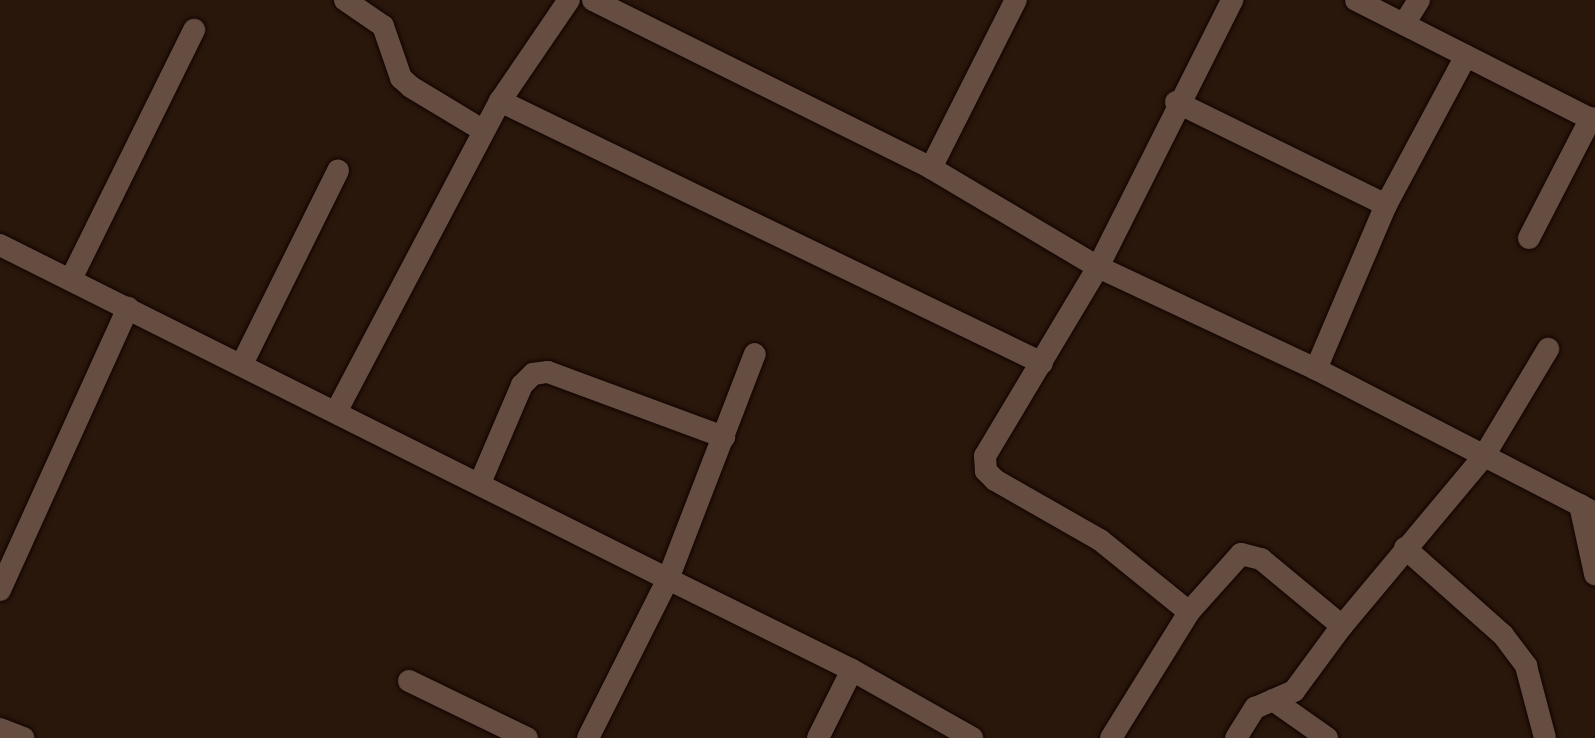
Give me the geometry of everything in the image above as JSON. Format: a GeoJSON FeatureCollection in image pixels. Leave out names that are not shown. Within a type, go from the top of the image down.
{"type":"FeatureCollection","features":[{"type":"Feature","properties":{"kind":"street"},"geometry":{"type":"LineString","coordinates":[[345,0],[383,26],[401,78],[484,131]]}},
{"type":"Feature","properties":{"kind":"street"},"geometry":{"type":"LineString","coordinates":[[336,412],[500,101],[569,0]]}},
{"type":"Feature","properties":{"kind":"street"},"geometry":{"type":"LineString","coordinates":[[593,0],[931,168],[1098,267],[1316,369],[1588,509],[1595,574]]}},
{"type":"Feature","properties":{"kind":"street"},"geometry":{"type":"LineString","coordinates":[[931,168],[1016,0]]}},
{"type":"Feature","properties":{"kind":"street"},"geometry":{"type":"LineString","coordinates":[[1189,612],[1100,540],[986,471],[985,456],[1098,267],[1176,102],[1232,0]]}},
{"type":"Feature","properties":{"kind":"street"},"geometry":{"type":"LineString","coordinates":[[1356,0],[1593,120],[1529,238]]}},
{"type":"Feature","properties":{"kind":"street"},"geometry":{"type":"LineString","coordinates":[[1404,24],[1419,0]]}},
{"type":"Feature","properties":{"kind":"street"},"geometry":{"type":"LineString","coordinates":[[71,279],[194,30]]}},
{"type":"Feature","properties":{"kind":"street"},"geometry":{"type":"LineString","coordinates":[[1316,369],[1386,205],[1466,56]]}},
{"type":"Feature","properties":{"kind":"street"},"geometry":{"type":"LineString","coordinates":[[500,101],[1042,363]]}},
{"type":"Feature","properties":{"kind":"street"},"geometry":{"type":"LineString","coordinates":[[1176,102],[1386,205]]}},
{"type":"Feature","properties":{"kind":"street"},"geometry":{"type":"LineString","coordinates":[[242,364],[338,171]]}},
{"type":"Feature","properties":{"kind":"street"},"geometry":{"type":"LineString","coordinates":[[0,245],[852,670],[972,738]]}},
{"type":"Feature","properties":{"kind":"street"},"geometry":{"type":"LineString","coordinates":[[0,590],[128,308]]}},
{"type":"Feature","properties":{"kind":"street"},"geometry":{"type":"LineString","coordinates":[[1236,738],[1255,708],[1294,691],[1405,548],[1484,456],[1548,349]]}},
{"type":"Feature","properties":{"kind":"street"},"geometry":{"type":"LineString","coordinates":[[588,738],[668,579],[755,354]]}},
{"type":"Feature","properties":{"kind":"street"},"geometry":{"type":"LineString","coordinates":[[480,483],[522,385],[533,374],[548,372],[724,437]]}},
{"type":"Feature","properties":{"kind":"street"},"geometry":{"type":"LineString","coordinates":[[1405,548],[1503,635],[1526,666],[1545,738]]}},
{"type":"Feature","properties":{"kind":"street"},"geometry":{"type":"LineString","coordinates":[[1111,738],[1189,612],[1231,560],[1252,554],[1342,626]]}},
{"type":"Feature","properties":{"kind":"street"},"geometry":{"type":"LineString","coordinates":[[818,738],[852,670]]}},
{"type":"Feature","properties":{"kind":"street"},"geometry":{"type":"LineString","coordinates":[[409,681],[527,738]]}},
{"type":"Feature","properties":{"kind":"street"},"geometry":{"type":"LineString","coordinates":[[1273,700],[1327,738]]}},
{"type":"Feature","properties":{"kind":"street"},"geometry":{"type":"LineString","coordinates":[[1,732],[23,738]]}}]}
